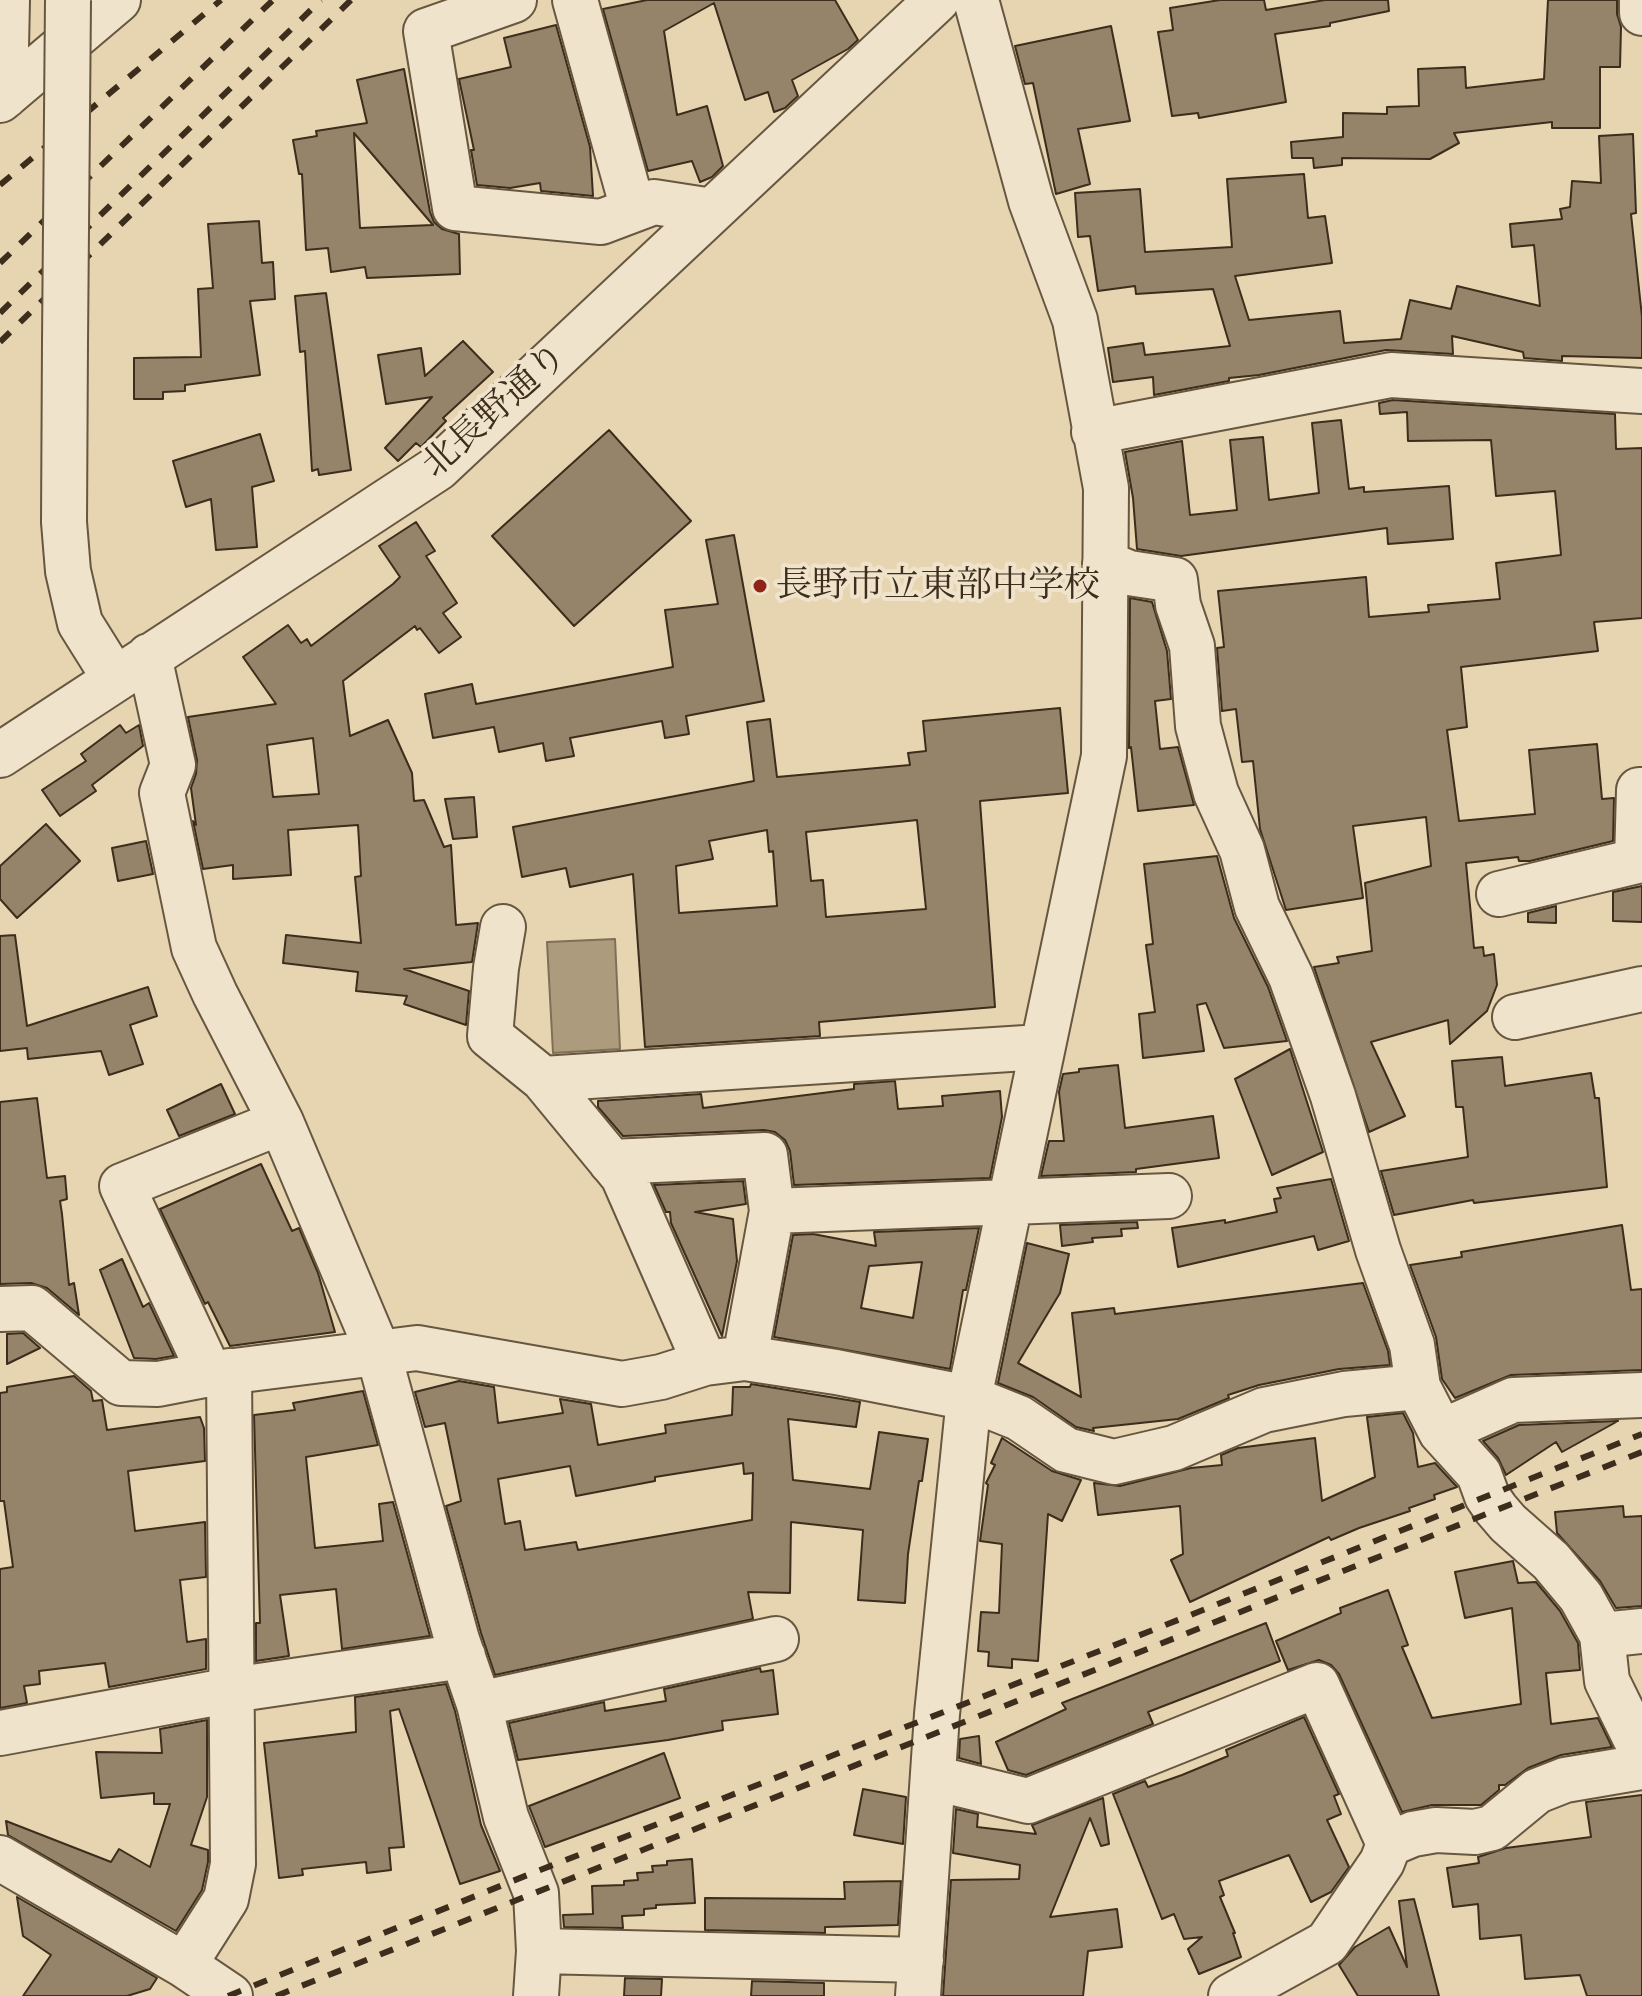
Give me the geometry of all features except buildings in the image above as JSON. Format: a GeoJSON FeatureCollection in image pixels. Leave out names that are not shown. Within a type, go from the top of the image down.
{"type":"FeatureCollection","features":[{"type":"Feature","properties":{"kind":"street"},"geometry":{"type":"LineString","coordinates":[[3,98],[7,0]]}},
{"type":"Feature","properties":{"kind":"street"},"geometry":{"type":"LineString","coordinates":[[68,0],[64,522],[68,571],[80,623],[132,667],[173,765],[162,793],[194,948],[281,1122],[378,1352],[479,1704],[506,1817],[536,1893],[539,1951],[536,1996]]}},
{"type":"Feature","properties":{"kind":"street"},"geometry":{"type":"LineString","coordinates":[[3,98],[118,0]]}},
{"type":"Feature","properties":{"kind":"street"},"geometry":{"type":"LineString","coordinates":[[514,0],[426,31],[455,208],[601,222],[654,202],[712,211]]}},
{"type":"Feature","properties":{"kind":"street"},"geometry":{"type":"LineString","coordinates":[[575,0],[633,209]]}},
{"type":"Feature","properties":{"kind":"street","name":"北長野通り"},"geometry":{"type":"LineString","coordinates":[[0,755],[438,468],[937,0]]}},
{"type":"Feature","properties":{"kind":"street"},"geometry":{"type":"LineString","coordinates":[[539,1951],[920,1978],[937,1714],[969,1398],[1104,756],[1106,488],[1075,320],[1031,201],[976,0]]}},
{"type":"Feature","properties":{"kind":"street"},"geometry":{"type":"LineString","coordinates":[[1642,0],[1642,13]]}},
{"type":"Feature","properties":{"kind":"street"},"geometry":{"type":"LineString","coordinates":[[1094,432],[1391,375],[1642,391]]}},
{"type":"Feature","properties":{"kind":"street"},"geometry":{"type":"LineString","coordinates":[[1105,563],[1129,573],[1175,580],[1178,605],[1192,646],[1198,726],[1216,793],[1242,850],[1257,907],[1291,977],[1333,1096],[1378,1250],[1412,1345],[1418,1387],[1441,1432],[1479,1474],[1487,1496],[1508,1523],[1551,1561],[1581,1597],[1622,1633],[1607,1681],[1642,1752]]}},
{"type":"Feature","properties":{"kind":"street"},"geometry":{"type":"LineString","coordinates":[[1499,894],[1637,861],[1639,790],[1642,790]]}},
{"type":"Feature","properties":{"kind":"street"},"geometry":{"type":"LineString","coordinates":[[503,927],[490,1036],[543,1079],[623,1176],[725,1361]]}},
{"type":"Feature","properties":{"kind":"street"},"geometry":{"type":"LineString","coordinates":[[1515,1017],[1642,989]]}},
{"type":"Feature","properties":{"kind":"street"},"geometry":{"type":"LineString","coordinates":[[543,1079],[1041,1047]]}},
{"type":"Feature","properties":{"kind":"street"},"geometry":{"type":"LineString","coordinates":[[184,1965],[226,1899],[233,1864],[232,1690],[220,1373],[122,1186],[281,1122]]}},
{"type":"Feature","properties":{"kind":"street"},"geometry":{"type":"LineString","coordinates":[[611,1162],[765,1155],[772,1211],[725,1361]]}},
{"type":"Feature","properties":{"kind":"street"},"geometry":{"type":"LineString","coordinates":[[772,1211],[1169,1196]]}},
{"type":"Feature","properties":{"kind":"street"},"geometry":{"type":"LineString","coordinates":[[0,1309],[32,1308],[121,1383],[158,1384],[417,1348],[622,1384],[725,1361],[836,1372],[969,1398],[1019,1418],[1066,1450],[1114,1462],[1174,1448],[1264,1410],[1344,1394],[1418,1387]]}},
{"type":"Feature","properties":{"kind":"street"},"geometry":{"type":"LineString","coordinates":[[1441,1432],[1513,1400],[1642,1395]]}},
{"type":"Feature","properties":{"kind":"street"},"geometry":{"type":"LineString","coordinates":[[479,1704],[776,1639]]}},
{"type":"Feature","properties":{"kind":"street"},"geometry":{"type":"LineString","coordinates":[[0,1733],[232,1690],[463,1656]]}},
{"type":"Feature","properties":{"kind":"street"},"geometry":{"type":"LineString","coordinates":[[934,1778],[1028,1801],[1317,1685],[1389,1844],[1382,1862],[1327,1943],[1231,1996]]}},
{"type":"Feature","properties":{"kind":"street"},"geometry":{"type":"LineString","coordinates":[[1389,1844],[1413,1834],[1436,1830],[1475,1832],[1492,1828],[1537,1791],[1565,1780],[1642,1767]]}},
{"type":"Feature","properties":{"kind":"street"},"geometry":{"type":"LineString","coordinates":[[0,1858],[184,1965],[230,1996]]}},
{"type":"Feature","properties":{"kind":"shaded area"},"geometry":{"type":"Polygon","coordinates":[[[615,939],[620,1049],[553,1053],[547,942],[615,939]]]}},
{"type":"Feature","properties":{"kind":"railway"},"geometry":{"type":"LineString","coordinates":[[0,185],[221,0]]}},
{"type":"Feature","properties":{"kind":"railway"},"geometry":{"type":"LineString","coordinates":[[0,263],[273,0]]}},
{"type":"Feature","properties":{"kind":"railway"},"geometry":{"type":"LineString","coordinates":[[0,313],[321,0]]}},
{"type":"Feature","properties":{"kind":"railway"},"geometry":{"type":"LineString","coordinates":[[0,342],[351,0]]}},
{"type":"Feature","properties":{"kind":"railway"},"geometry":{"type":"LineString","coordinates":[[228,1996],[1642,1434]]}},
{"type":"Feature","properties":{"kind":"railway"},"geometry":{"type":"LineString","coordinates":[[276,1996],[1642,1452]]}},
{"type":"Feature","properties":{"kind":"place","name":"長野市立東部中学校"},"geometry":{"type":"Point","coordinates":[760,586]}}]}
